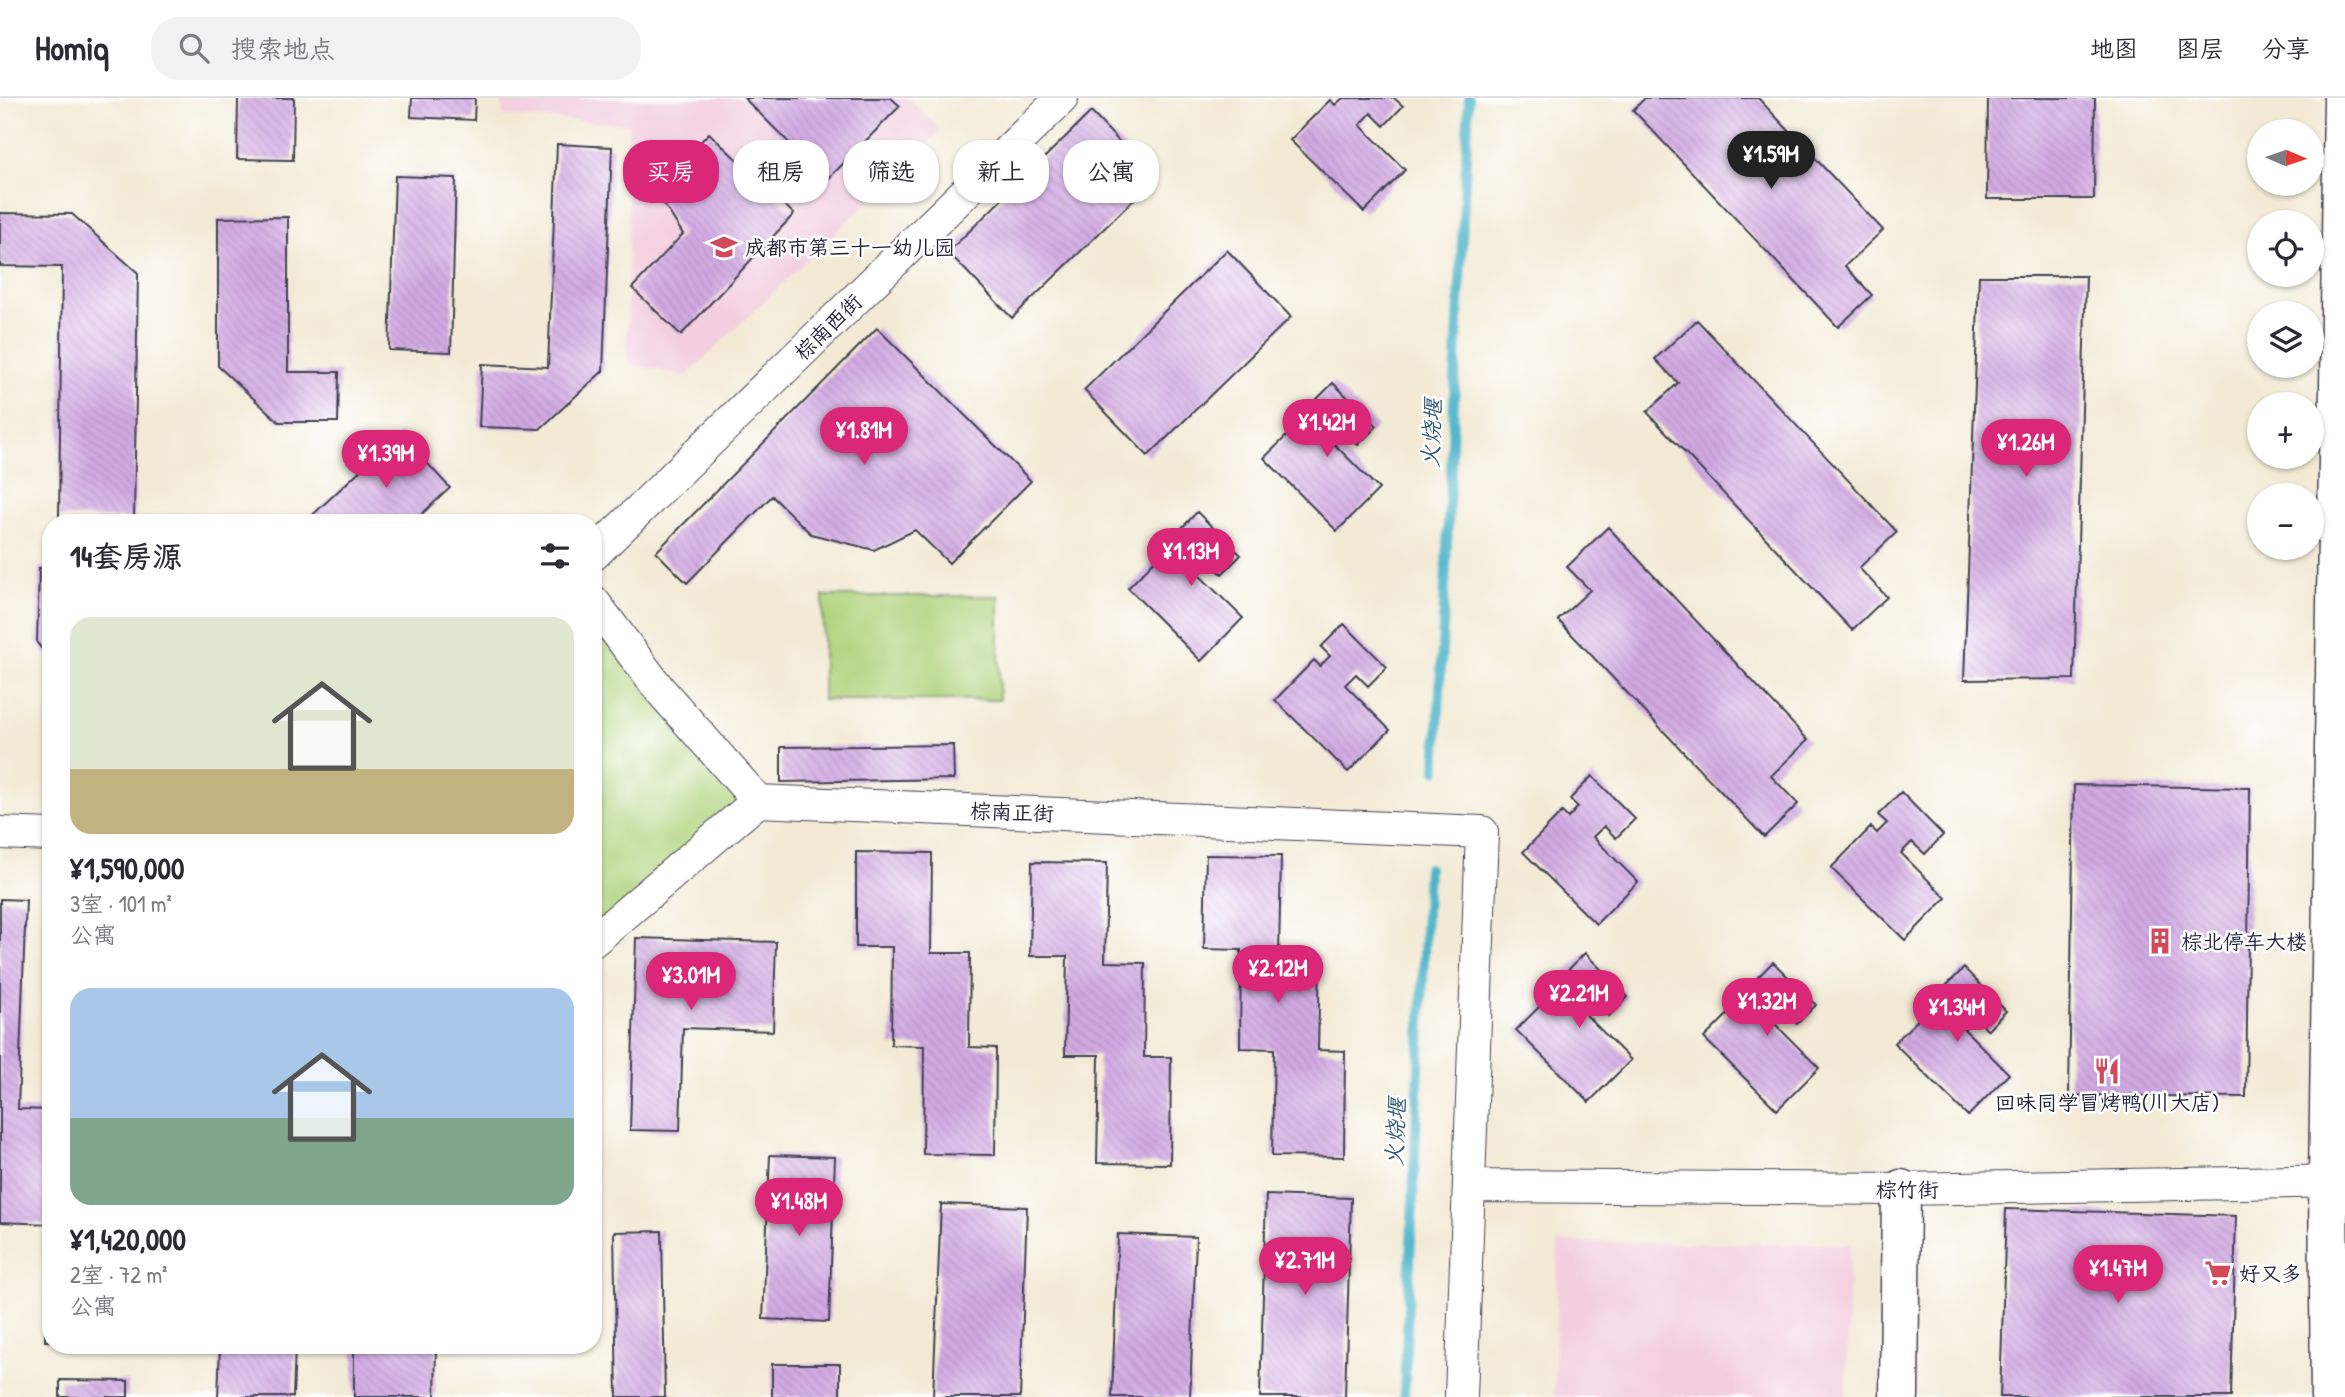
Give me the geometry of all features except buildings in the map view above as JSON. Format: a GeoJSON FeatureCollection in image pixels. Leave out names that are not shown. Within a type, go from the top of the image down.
{"type":"FeatureCollection","features":[{"type":"Feature","properties":{"kind":"main road"},"geometry":{"type":"LineString","coordinates":[[2330,1397],[2336,1181],[2343,98]]}},
{"type":"Feature","properties":{"kind":"main road"},"geometry":{"type":"LineString","coordinates":[[1899,1397],[1901,1189]]}},
{"type":"Feature","properties":{"kind":"street","name":"棕南西街"},"geometry":{"type":"LineString","coordinates":[[602,546],[1062,98]]}},
{"type":"Feature","properties":{"kind":"street"},"geometry":{"type":"LineString","coordinates":[[602,613],[660,690],[758,801],[602,933]]}},
{"type":"Feature","properties":{"kind":"street","name":"棕南正街"},"geometry":{"type":"LineString","coordinates":[[758,801],[1482,832],[1470,1186]]}},
{"type":"Feature","properties":{"kind":"street"},"geometry":{"type":"LineString","coordinates":[[0,833],[42,835]]}},
{"type":"Feature","properties":{"kind":"street","name":"棕竹街"},"geometry":{"type":"LineString","coordinates":[[1470,1186],[1901,1189],[2336,1181]]}},
{"type":"Feature","properties":{"kind":"street"},"geometry":{"type":"LineString","coordinates":[[1461,1397],[1470,1186]]}},
{"type":"Feature","properties":{"kind":"shaded area","name":"成都市第三十一幼儿园"},"geometry":{"type":"Polygon","coordinates":[[[502,98],[908,98],[941,131],[932,140],[843,140],[843,203],[866,203],[686,376],[627,363],[628,203],[719,203],[719,140],[629,140],[629,124],[502,116],[502,98]]]}},
{"type":"Feature","properties":{"kind":"shaded area"},"geometry":{"type":"Polygon","coordinates":[[[1558,1242],[1850,1244],[1846,1397],[1554,1397],[1558,1242]]]}},
{"type":"Feature","properties":{"kind":"green space"},"geometry":{"type":"Polygon","coordinates":[[[823,596],[999,596],[999,700],[823,700],[823,596]]]}},
{"type":"Feature","properties":{"kind":"green space"},"geometry":{"type":"Polygon","coordinates":[[[602,612],[758,801],[602,933],[602,612]]]}},
{"type":"Feature","properties":{"kind":"waterway","name":"火烧堰"},"geometry":{"type":"LineString","coordinates":[[1436,770],[1469,98]]}},
{"type":"Feature","properties":{"kind":"waterway","name":"火烧堰"},"geometry":{"type":"LineString","coordinates":[[1404,1397],[1428,868]]}},
{"type":"Feature","properties":{"kind":"place","name":"成都市第三十一幼儿园"},"geometry":{"type":"Point","coordinates":[724,247]}},
{"type":"Feature","properties":{"kind":"place","name":"棕北停车大楼"},"geometry":{"type":"Point","coordinates":[2160,941]}},
{"type":"Feature","properties":{"kind":"place","name":"回味同学冒烤鸭(川大店)"},"geometry":{"type":"Point","coordinates":[2107,1071]}},
{"type":"Feature","properties":{"kind":"place","name":"好又多"},"geometry":{"type":"Point","coordinates":[2218,1273]}}]}
